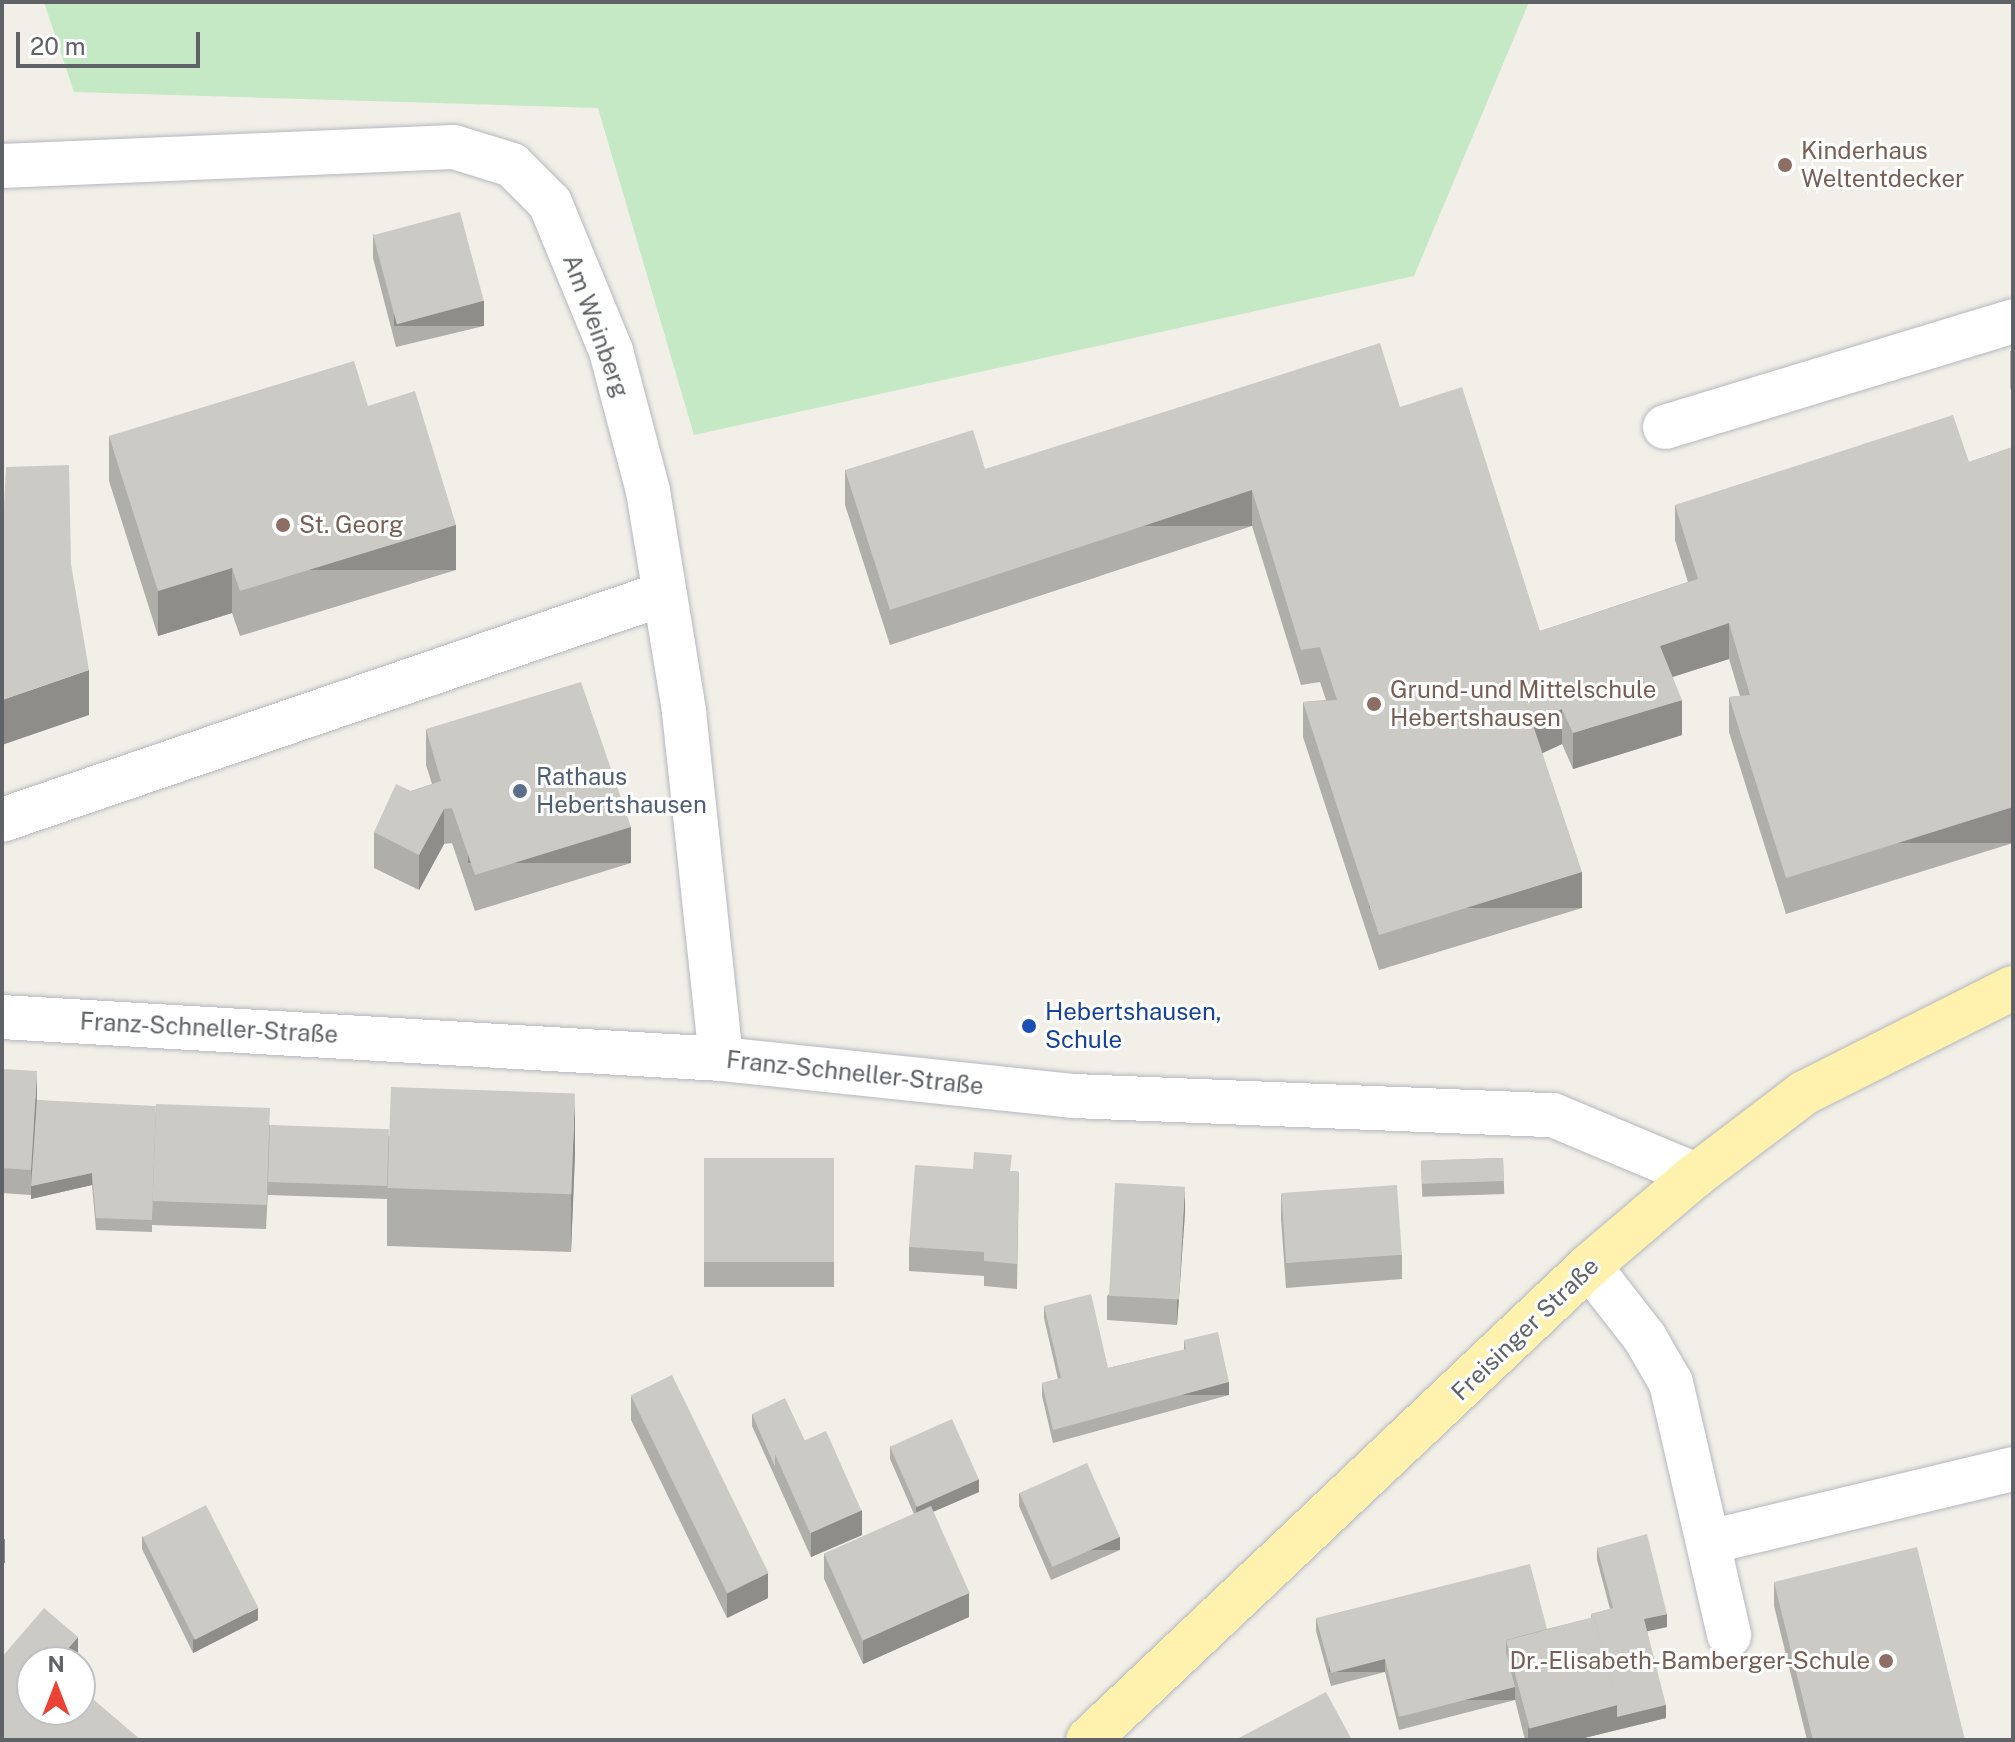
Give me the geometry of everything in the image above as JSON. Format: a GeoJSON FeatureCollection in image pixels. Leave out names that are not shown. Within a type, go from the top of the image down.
{"type":"FeatureCollection","features":[{"type":"Feature","properties":{"kind":"main road","name":"Freisinger Straße"},"geometry":{"type":"LineString","coordinates":[[1088,1740],[1589,1266],[1696,1175],[1804,1093],[2013,988]]}},
{"type":"Feature","properties":{"kind":"street","name":"Am Weinberg"},"geometry":{"type":"LineString","coordinates":[[2,166],[454,147],[512,165],[550,203],[611,351],[648,491],[684,712],[721,1059]]}},
{"type":"Feature","properties":{"kind":"street"},"geometry":{"type":"LineString","coordinates":[[1665,427],[2013,321]]}},
{"type":"Feature","properties":{"kind":"street"},"geometry":{"type":"LineString","coordinates":[[2,820],[663,594]]}},
{"type":"Feature","properties":{"kind":"street","name":"Franz-Schneller-Straße"},"geometry":{"type":"LineString","coordinates":[[2,1017],[721,1059],[1042,1094],[1553,1115],[1696,1175]]}},
{"type":"Feature","properties":{"kind":"street"},"geometry":{"type":"LineString","coordinates":[[1589,1266],[1645,1338],[1671,1383],[1729,1635]]}},
{"type":"Feature","properties":{"kind":"street"},"geometry":{"type":"LineString","coordinates":[[1709,1542],[2013,1469]]}},
{"type":"Feature","properties":{"kind":"green space"},"geometry":{"type":"Polygon","coordinates":[[[44,2],[1529,2],[1414,276],[694,435],[598,108],[74,92],[44,2]]]}},
{"type":"Feature","properties":{"kind":"building"},"geometry":{"type":"Polygon","coordinates":[[[460,212],[484,301],[397,324],[373,235],[460,212]]]}},
{"type":"Feature","properties":{"kind":"building"},"geometry":{"type":"Polygon","coordinates":[[[1380,343],[1400,407],[1462,387],[1540,631],[1698,579],[1675,505],[1953,415],[1969,462],[2013,447],[2013,807],[1786,878],[1729,697],[1750,695],[1729,623],[1660,646],[1682,700],[1573,733],[1562,709],[1532,722],[1582,872],[1379,935],[1303,702],[1337,700],[1320,647],[1301,650],[1252,490],[890,610],[845,470],[973,430],[985,469],[1380,343]]]}},
{"type":"Feature","properties":{"kind":"building","name":"St. Georg"},"geometry":{"type":"Polygon","coordinates":[[[354,361],[368,406],[415,391],[456,525],[240,591],[232,568],[158,591],[109,436],[354,361]]]}},
{"type":"Feature","properties":{"kind":"building"},"geometry":{"type":"Polygon","coordinates":[[[69,465],[71,564],[89,670],[2,700],[2,548],[6,467],[69,465]]]}},
{"type":"Feature","properties":{"kind":"building","name":"Rathaus Hebertshausen"},"geometry":{"type":"Polygon","coordinates":[[[581,682],[631,827],[475,875],[452,808],[444,809],[419,855],[374,832],[396,784],[411,791],[441,781],[426,729],[581,682]]]}},
{"type":"Feature","properties":{"kind":"building"},"geometry":{"type":"Polygon","coordinates":[[[2,1069],[37,1071],[31,1170],[2,1168],[2,1069]]]}},
{"type":"Feature","properties":{"kind":"building"},"geometry":{"type":"Polygon","coordinates":[[[391,1087],[575,1093],[571,1194],[387,1188],[391,1087]]]}},
{"type":"Feature","properties":{"kind":"building"},"geometry":{"type":"Polygon","coordinates":[[[37,1100],[156,1106],[152,1220],[96,1218],[92,1173],[31,1186],[37,1100]]]}},
{"type":"Feature","properties":{"kind":"building"},"geometry":{"type":"Polygon","coordinates":[[[156,1104],[270,1108],[267,1205],[153,1201],[156,1104]]]}},
{"type":"Feature","properties":{"kind":"building"},"geometry":{"type":"Polygon","coordinates":[[[270,1125],[389,1129],[387,1186],[268,1182],[270,1125]]]}},
{"type":"Feature","properties":{"kind":"building"},"geometry":{"type":"Polygon","coordinates":[[[974,1152],[1012,1155],[1010,1171],[1019,1172],[1017,1264],[984,1261],[984,1252],[909,1247],[915,1165],[973,1169],[974,1152]]]}},
{"type":"Feature","properties":{"kind":"building"},"geometry":{"type":"Polygon","coordinates":[[[704,1158],[834,1158],[834,1262],[704,1262],[704,1158]]]}},
{"type":"Feature","properties":{"kind":"building"},"geometry":{"type":"Polygon","coordinates":[[[1503,1158],[1504,1181],[1422,1184],[1421,1161],[1503,1158]]]}},
{"type":"Feature","properties":{"kind":"building"},"geometry":{"type":"Polygon","coordinates":[[[1115,1183],[1185,1187],[1179,1300],[1109,1296],[1115,1183]]]}},
{"type":"Feature","properties":{"kind":"building"},"geometry":{"type":"Polygon","coordinates":[[[1397,1185],[1402,1255],[1286,1263],[1281,1193],[1397,1185]]]}},
{"type":"Feature","properties":{"kind":"building"},"geometry":{"type":"Polygon","coordinates":[[[1091,1294],[1108,1368],[1186,1349],[1184,1340],[1218,1332],[1229,1382],[1053,1430],[1042,1383],[1061,1378],[1044,1306],[1091,1294]]]}},
{"type":"Feature","properties":{"kind":"building"},"geometry":{"type":"Polygon","coordinates":[[[672,1375],[768,1573],[727,1593],[631,1395],[672,1375]]]}},
{"type":"Feature","properties":{"kind":"building"},"geometry":{"type":"Polygon","coordinates":[[[785,1398],[805,1441],[775,1455],[775,1467],[752,1414],[785,1398]]]}},
{"type":"Feature","properties":{"kind":"building"},"geometry":{"type":"Polygon","coordinates":[[[952,1419],[979,1479],[917,1507],[890,1447],[952,1419]]]}},
{"type":"Feature","properties":{"kind":"building"},"geometry":{"type":"Polygon","coordinates":[[[826,1431],[861,1510],[810,1533],[775,1454],[826,1431]]]}},
{"type":"Feature","properties":{"kind":"building"},"geometry":{"type":"Polygon","coordinates":[[[1087,1463],[1120,1537],[1052,1567],[1019,1493],[1087,1463]]]}},
{"type":"Feature","properties":{"kind":"building"},"geometry":{"type":"Polygon","coordinates":[[[206,1505],[258,1607],[195,1640],[143,1537],[206,1505]]]}},
{"type":"Feature","properties":{"kind":"building"},"geometry":{"type":"Polygon","coordinates":[[[931,1506],[970,1593],[863,1640],[824,1554],[931,1506]]]}},
{"type":"Feature","properties":{"kind":"building"},"geometry":{"type":"Polygon","coordinates":[[[1647,1534],[1667,1614],[1644,1619],[1666,1705],[1617,1717],[1617,1705],[1591,1614],[1613,1608],[1597,1548],[1647,1534]]]}},
{"type":"Feature","properties":{"kind":"building"},"geometry":{"type":"Polygon","coordinates":[[[1917,1547],[1965,1740],[1813,1740],[1774,1582],[1917,1547]]]}},
{"type":"Feature","properties":{"kind":"building"},"geometry":{"type":"Polygon","coordinates":[[[1530,1564],[1547,1629],[1506,1640],[1515,1687],[1399,1717],[1385,1659],[1331,1673],[1316,1618],[1530,1564]]]}},
{"type":"Feature","properties":{"kind":"building"},"geometry":{"type":"Polygon","coordinates":[[[44,1608],[78,1637],[70,1646],[16,1646],[16,1726],[96,1726],[96,1702],[141,1740],[2,1740],[2,1657],[44,1608]]]}},
{"type":"Feature","properties":{"kind":"building"},"geometry":{"type":"Polygon","coordinates":[[[1594,1617],[1618,1705],[1530,1728],[1506,1641],[1594,1617]]]}},
{"type":"Feature","properties":{"kind":"building"},"geometry":{"type":"Polygon","coordinates":[[[1326,1692],[1352,1740],[1235,1740],[1326,1692]]]}},
{"type":"Feature","properties":{"kind":"place","name":"Kinderhaus Weltentdecker"},"geometry":{"type":"Point","coordinates":[1785,165]}},
{"type":"Feature","properties":{"kind":"place","name":"St. Georg"},"geometry":{"type":"Point","coordinates":[283,525]}},
{"type":"Feature","properties":{"kind":"place","name":"Grund- und Mittelschule Hebertshausen"},"geometry":{"type":"Point","coordinates":[1374,704]}},
{"type":"Feature","properties":{"kind":"place","name":"Rathaus Hebertshausen"},"geometry":{"type":"Point","coordinates":[520,791]}},
{"type":"Feature","properties":{"kind":"place","name":"Hebertshausen, Schule"},"geometry":{"type":"Point","coordinates":[1029,1026]}},
{"type":"Feature","properties":{"kind":"place","name":"Dr.-Elisabeth-Bamberger-Schule"},"geometry":{"type":"Point","coordinates":[1886,1661]}}]}
